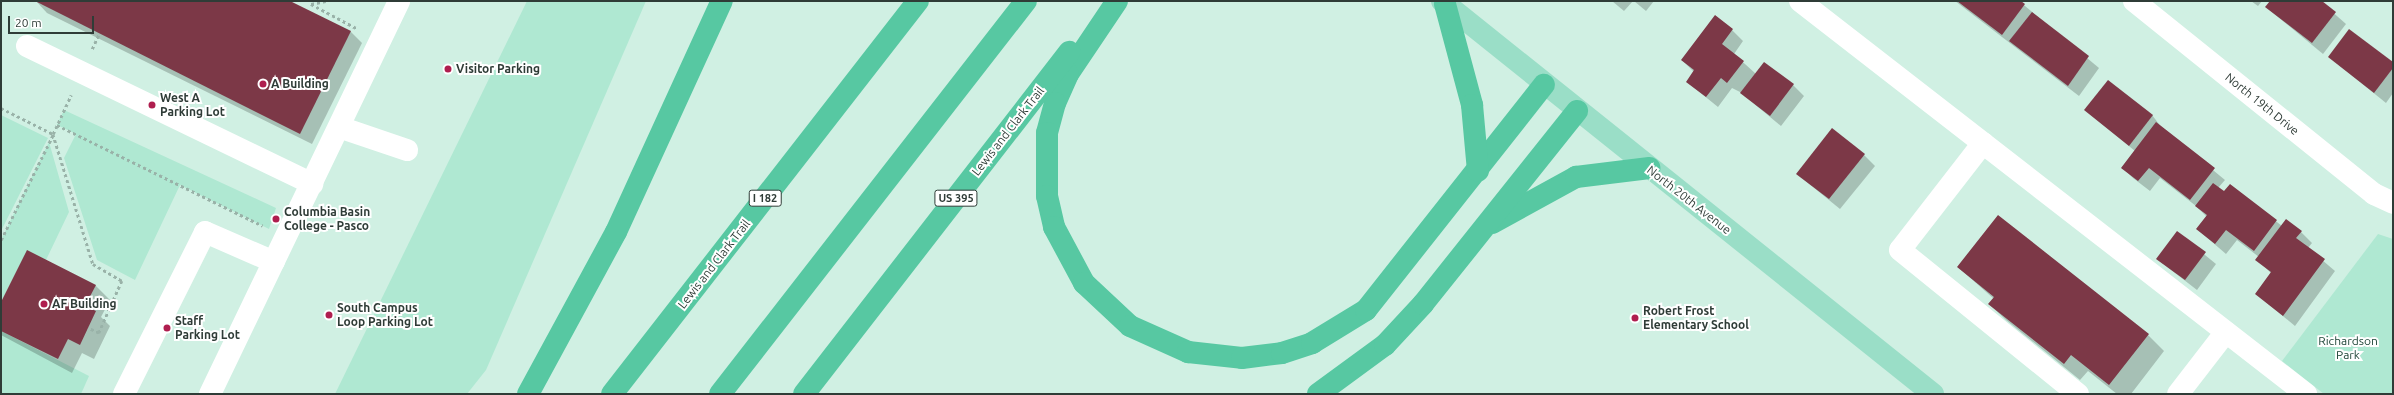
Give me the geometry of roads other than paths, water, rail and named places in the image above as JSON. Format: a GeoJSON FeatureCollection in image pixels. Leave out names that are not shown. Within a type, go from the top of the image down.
{"type":"FeatureCollection","features":[{"type":"Feature","properties":{"kind":"highway"},"geometry":{"type":"LineString","coordinates":[[528,394],[616,232],[722,1]]}},
{"type":"Feature","properties":{"kind":"highway","name":"Lewis and Clark Trail"},"geometry":{"type":"LineString","coordinates":[[612,394],[918,1]]}},
{"type":"Feature","properties":{"kind":"highway"},"geometry":{"type":"LineString","coordinates":[[720,394],[1026,1]]}},
{"type":"Feature","properties":{"kind":"highway","name":"Lewis and Clark Trail"},"geometry":{"type":"LineString","coordinates":[[804,394],[1108,1]]}},
{"type":"Feature","properties":{"kind":"highway"},"geometry":{"type":"LineString","coordinates":[[1117,1],[1068,74],[1055,103],[1047,133],[1047,196],[1054,227],[1084,283],[1111,312],[1158,342],[1219,358],[1250,358],[1282,353],[1333,332],[1366,310],[1387,287],[1544,85]]}},
{"type":"Feature","properties":{"kind":"highway"},"geometry":{"type":"LineString","coordinates":[[1443,2],[1472,105],[1478,171]]}},
{"type":"Feature","properties":{"kind":"highway"},"geometry":{"type":"LineString","coordinates":[[1318,394],[1385,345],[1482,229],[1577,111]]}},
{"type":"Feature","properties":{"kind":"highway"},"geometry":{"type":"LineString","coordinates":[[1482,229],[1576,177],[1649,168]]}},
{"type":"Feature","properties":{"kind":"main road","name":"North 20th Avenue"},"geometry":{"type":"LineString","coordinates":[[1443,2],[1544,85],[1933,394]]}},
{"type":"Feature","properties":{"kind":"street"},"geometry":{"type":"LineString","coordinates":[[210,394],[287,237],[399,1]]}},
{"type":"Feature","properties":{"kind":"street"},"geometry":{"type":"LineString","coordinates":[[1800,1],[2306,394]]}},
{"type":"Feature","properties":{"kind":"street","name":"North 19th Drive"},"geometry":{"type":"LineString","coordinates":[[2134,1],[2374,194],[2393,203]]}},
{"type":"Feature","properties":{"kind":"street"},"geometry":{"type":"LineString","coordinates":[[27,46],[312,184]]}},
{"type":"Feature","properties":{"kind":"street"},"geometry":{"type":"LineString","coordinates":[[339,127],[407,150]]}},
{"type":"Feature","properties":{"kind":"street"},"geometry":{"type":"LineString","coordinates":[[1983,143],[1900,250],[2078,394]]}},
{"type":"Feature","properties":{"kind":"street"},"geometry":{"type":"LineString","coordinates":[[124,394],[205,232],[274,262]]}},
{"type":"Feature","properties":{"kind":"street"},"geometry":{"type":"LineString","coordinates":[[2178,394],[2226,332]]}},
{"type":"Feature","properties":{"kind":"place","name":"Visitor Parking"},"geometry":{"type":"Point","coordinates":[448,69]}},
{"type":"Feature","properties":{"kind":"place","name":"A Building"},"geometry":{"type":"Point","coordinates":[263,84]}},
{"type":"Feature","properties":{"kind":"place","name":"West A Parking Lot"},"geometry":{"type":"Point","coordinates":[152,105]}},
{"type":"Feature","properties":{"kind":"place","name":"Columbia Basin College - Pasco"},"geometry":{"type":"Point","coordinates":[276,219]}},
{"type":"Feature","properties":{"kind":"place","name":"AF Building"},"geometry":{"type":"Point","coordinates":[44,304]}},
{"type":"Feature","properties":{"kind":"place","name":"South Campus Loop Parking Lot"},"geometry":{"type":"Point","coordinates":[329,315]}},
{"type":"Feature","properties":{"kind":"place","name":"Robert Frost Elementary School"},"geometry":{"type":"Point","coordinates":[1635,318]}},
{"type":"Feature","properties":{"kind":"place","name":"Staff Parking Lot"},"geometry":{"type":"Point","coordinates":[167,328]}},
{"type":"Feature","properties":{"kind":"park label","name":"Richardson Park"},"geometry":{"type":"Point","coordinates":[2348,348]}}]}
